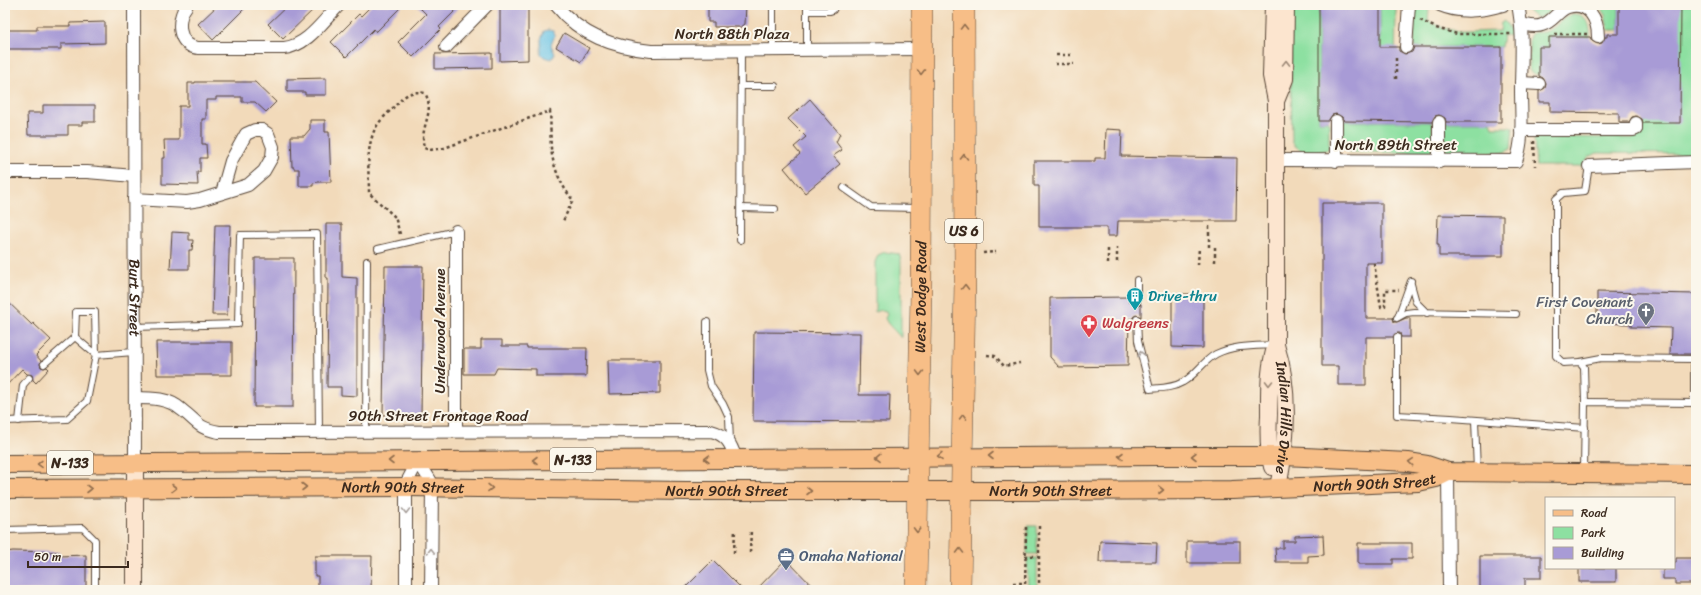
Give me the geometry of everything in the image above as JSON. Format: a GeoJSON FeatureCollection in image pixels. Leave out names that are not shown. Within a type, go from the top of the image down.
{"type":"FeatureCollection","features":[{"type":"Feature","properties":{"kind":"highway","name":"West Dodge Road"},"geometry":{"type":"LineString","coordinates":[[916,590],[921,291],[922,5]]}},
{"type":"Feature","properties":{"kind":"highway","name":"US 6"},"geometry":{"type":"LineString","coordinates":[[960,590],[965,280],[964,5]]}},
{"type":"Feature","properties":{"kind":"main road","name":"North 90th Street"},"geometry":{"type":"LineString","coordinates":[[5,464],[736,459],[918,456],[1277,456],[1415,462],[1448,472],[1696,474]]}},
{"type":"Feature","properties":{"kind":"main road","name":"North 90th Street"},"geometry":{"type":"LineString","coordinates":[[5,489],[432,487],[686,491],[961,491],[1278,488],[1418,482],[1436,478],[1448,472]]}},
{"type":"Feature","properties":{"kind":"street","name":"Burt Street"},"geometry":{"type":"LineString","coordinates":[[134,5],[135,590]]}},
{"type":"Feature","properties":{"kind":"street"},"geometry":{"type":"LineString","coordinates":[[187,5],[181,15],[180,30],[181,36],[188,45],[198,48],[284,48],[301,43],[339,5]]}},
{"type":"Feature","properties":{"kind":"street"},"geometry":{"type":"LineString","coordinates":[[446,47],[487,5]]}},
{"type":"Feature","properties":{"kind":"street","name":"North 88th Plaza"},"geometry":{"type":"LineString","coordinates":[[556,5],[582,30],[602,40],[624,47],[652,51],[921,49]]}},
{"type":"Feature","properties":{"kind":"street","name":"Indian Hills Drive"},"geometry":{"type":"LineString","coordinates":[[1273,5],[1271,76],[1276,100],[1276,345],[1284,378],[1277,456],[1278,488]]}},
{"type":"Feature","properties":{"kind":"street","name":"Indian Hills Drive"},"geometry":{"type":"LineString","coordinates":[[1276,100],[1285,79],[1286,5]]}},
{"type":"Feature","properties":{"kind":"street"},"geometry":{"type":"LineString","coordinates":[[1406,47],[1409,5]]}},
{"type":"Feature","properties":{"kind":"street"},"geometry":{"type":"LineString","coordinates":[[1440,5],[1466,11],[1479,11],[1503,5]]}},
{"type":"Feature","properties":{"kind":"street"},"geometry":{"type":"LineString","coordinates":[[1518,5],[1521,24],[1521,130],[1633,130],[1636,129],[1636,123]]}},
{"type":"Feature","properties":{"kind":"street"},"geometry":{"type":"LineString","coordinates":[[1521,24],[1541,26],[1568,7],[1578,7],[1589,10],[1594,18],[1598,28],[1594,36]]}},
{"type":"Feature","properties":{"kind":"street"},"geometry":{"type":"LineString","coordinates":[[1521,83],[1539,84]]}},
{"type":"Feature","properties":{"kind":"street"},"geometry":{"type":"LineString","coordinates":[[1336,121],[1336,161]]}},
{"type":"Feature","properties":{"kind":"street"},"geometry":{"type":"LineString","coordinates":[[1439,122],[1439,162]]}},
{"type":"Feature","properties":{"kind":"street"},"geometry":{"type":"LineString","coordinates":[[134,199],[187,202],[200,200],[248,185],[264,171],[272,157],[273,147],[268,134],[262,130],[255,130],[246,134],[231,161],[222,193]]}},
{"type":"Feature","properties":{"kind":"street","name":"North 89th Street"},"geometry":{"type":"LineString","coordinates":[[1276,160],[1439,162],[1516,161],[1520,148],[1521,130]]}},
{"type":"Feature","properties":{"kind":"street"},"geometry":{"type":"LineString","coordinates":[[1589,166],[1696,162]]}},
{"type":"Feature","properties":{"kind":"street"},"geometry":{"type":"LineString","coordinates":[[5,172],[87,172],[134,176]]}},
{"type":"Feature","properties":{"kind":"street","name":"Underwood Avenue"},"geometry":{"type":"LineString","coordinates":[[456,231],[456,431]]}},
{"type":"Feature","properties":{"kind":"street","name":"90th Street Frontage Road"},"geometry":{"type":"LineString","coordinates":[[135,398],[158,399],[173,404],[183,410],[197,424],[207,430],[219,432],[710,431],[725,436],[730,442]]}},
{"type":"Feature","properties":{"kind":"street"},"geometry":{"type":"LineString","coordinates":[[730,442],[736,459]]}},
{"type":"Feature","properties":{"kind":"street"},"geometry":{"type":"LineString","coordinates":[[406,590],[406,487],[418,461],[430,480],[432,487],[431,590]]}},
{"type":"Feature","properties":{"kind":"street"},"geometry":{"type":"LineString","coordinates":[[1448,472],[1449,590]]}},
{"type":"Feature","properties":{"kind":"lane"},"geometry":{"type":"LineString","coordinates":[[773,5],[773,50]]}},
{"type":"Feature","properties":{"kind":"lane"},"geometry":{"type":"LineString","coordinates":[[807,50],[807,8],[830,11],[835,5]]}},
{"type":"Feature","properties":{"kind":"lane"},"geometry":{"type":"LineString","coordinates":[[740,240],[741,50]]}},
{"type":"Feature","properties":{"kind":"lane"},"geometry":{"type":"LineString","coordinates":[[741,86],[775,86]]}},
{"type":"Feature","properties":{"kind":"lane"},"geometry":{"type":"LineString","coordinates":[[1585,402],[1695,403],[1694,359],[1601,358],[1580,362],[1563,363],[1556,356],[1556,199],[1563,193],[1585,191],[1589,166]]}},
{"type":"Feature","properties":{"kind":"lane"},"geometry":{"type":"LineString","coordinates":[[844,188],[871,207],[921,208]]}},
{"type":"Feature","properties":{"kind":"lane"},"geometry":{"type":"LineString","coordinates":[[741,208],[775,209]]}},
{"type":"Feature","properties":{"kind":"lane"},"geometry":{"type":"LineString","coordinates":[[378,249],[456,231]]}},
{"type":"Feature","properties":{"kind":"lane"},"geometry":{"type":"LineString","coordinates":[[134,327],[238,324],[240,235],[318,234],[320,432]]}},
{"type":"Feature","properties":{"kind":"lane"},"geometry":{"type":"LineString","coordinates":[[366,432],[367,260]]}},
{"type":"Feature","properties":{"kind":"lane"},"geometry":{"type":"LineString","coordinates":[[1137,280],[1137,302]]}},
{"type":"Feature","properties":{"kind":"lane"},"geometry":{"type":"LineString","coordinates":[[1427,313],[1416,302],[1411,281],[1397,318],[1410,312],[1427,313],[1516,314]]}},
{"type":"Feature","properties":{"kind":"lane"},"geometry":{"type":"LineString","coordinates":[[5,421],[67,419],[87,401],[96,355],[95,312],[76,312],[75,337],[44,364]]}},
{"type":"Feature","properties":{"kind":"lane"},"geometry":{"type":"LineString","coordinates":[[1137,319],[1138,344],[1150,389],[1167,387],[1182,382],[1211,357],[1225,350],[1238,347],[1276,345]]}},
{"type":"Feature","properties":{"kind":"lane"},"geometry":{"type":"LineString","coordinates":[[707,322],[707,370],[711,386],[723,404],[729,417],[730,442]]}},
{"type":"Feature","properties":{"kind":"lane"},"geometry":{"type":"LineString","coordinates":[[75,337],[96,355],[134,352]]}},
{"type":"Feature","properties":{"kind":"lane"},"geometry":{"type":"LineString","coordinates":[[1397,337],[1397,416],[1585,428]]}},
{"type":"Feature","properties":{"kind":"lane"},"geometry":{"type":"LineString","coordinates":[[1580,362],[1584,367],[1584,473]]}},
{"type":"Feature","properties":{"kind":"lane"},"geometry":{"type":"LineString","coordinates":[[19,421],[23,385],[29,378]]}},
{"type":"Feature","properties":{"kind":"lane"},"geometry":{"type":"LineString","coordinates":[[1475,420],[1477,472]]}},
{"type":"Feature","properties":{"kind":"lane"},"geometry":{"type":"LineString","coordinates":[[5,530],[83,528],[95,540],[95,590]]}},
{"type":"Feature","properties":{"kind":"path"},"geometry":{"type":"LineString","coordinates":[[1415,17],[1436,28],[1457,34],[1490,32],[1512,34]]}},
{"type":"Feature","properties":{"kind":"path"},"geometry":{"type":"LineString","coordinates":[[1552,34],[1594,36]]}},
{"type":"Feature","properties":{"kind":"path"},"geometry":{"type":"LineString","coordinates":[[1056,55],[1073,55]]}},
{"type":"Feature","properties":{"kind":"path"},"geometry":{"type":"LineString","coordinates":[[1056,64],[1074,64]]}},
{"type":"Feature","properties":{"kind":"path"},"geometry":{"type":"LineString","coordinates":[[400,234],[395,218],[369,193],[368,160],[373,134],[378,125],[407,95],[416,91],[425,94],[429,101],[429,111],[423,131],[424,148],[430,150],[444,148],[550,111],[551,148],[555,164],[564,190],[573,200],[563,221]]}},
{"type":"Feature","properties":{"kind":"path"},"geometry":{"type":"LineString","coordinates":[[1532,139],[1535,144],[1535,166]]}},
{"type":"Feature","properties":{"kind":"path"},"geometry":{"type":"LineString","coordinates":[[1209,226],[1209,247]]}},
{"type":"Feature","properties":{"kind":"path"},"geometry":{"type":"LineString","coordinates":[[1108,247],[1108,264]]}},
{"type":"Feature","properties":{"kind":"path"},"geometry":{"type":"LineString","coordinates":[[1117,247],[1117,264]]}},
{"type":"Feature","properties":{"kind":"path"},"geometry":{"type":"LineString","coordinates":[[1198,265],[1199,247]]}},
{"type":"Feature","properties":{"kind":"path"},"geometry":{"type":"LineString","coordinates":[[1215,247],[1215,265]]}},
{"type":"Feature","properties":{"kind":"path"},"geometry":{"type":"LineString","coordinates":[[983,253],[996,252]]}},
{"type":"Feature","properties":{"kind":"path"},"geometry":{"type":"LineString","coordinates":[[1374,263],[1381,308],[1385,306],[1385,290],[1391,290]]}},
{"type":"Feature","properties":{"kind":"path"},"geometry":{"type":"LineString","coordinates":[[987,355],[995,356],[1004,366],[1020,363]]}},
{"type":"Feature","properties":{"kind":"path"},"geometry":{"type":"LineString","coordinates":[[1025,590],[1026,526]]}},
{"type":"Feature","properties":{"kind":"path"},"geometry":{"type":"LineString","coordinates":[[1039,526],[1039,590]]}},
{"type":"Feature","properties":{"kind":"path"},"geometry":{"type":"LineString","coordinates":[[734,553],[735,529]]}},
{"type":"Feature","properties":{"kind":"path"},"geometry":{"type":"LineString","coordinates":[[750,553],[751,529]]}},
{"type":"Feature","properties":{"kind":"path"},"geometry":{"type":"LineString","coordinates":[[1025,556],[1039,556]]}},
{"type":"Feature","properties":{"kind":"path"},"geometry":{"type":"LineString","coordinates":[[1013,583],[1025,583]]}},
{"type":"Feature","properties":{"kind":"green space"},"geometry":{"type":"Polygon","coordinates":[[[1290,5],[1319,5],[1319,121],[1329,121],[1329,147],[1323,151],[1313,153],[1298,149],[1292,141],[1290,5]]]}},
{"type":"Feature","properties":{"kind":"green space"},"geometry":{"type":"Polygon","coordinates":[[[1380,5],[1396,5],[1395,73],[1380,73],[1380,5]]]}},
{"type":"Feature","properties":{"kind":"green space"},"geometry":{"type":"Polygon","coordinates":[[[1532,5],[1556,5],[1544,16],[1536,18],[1528,11],[1532,5]]]}},
{"type":"Feature","properties":{"kind":"green space"},"geometry":{"type":"Polygon","coordinates":[[[1598,5],[1619,5],[1619,30],[1608,30],[1605,15],[1598,5]]]}},
{"type":"Feature","properties":{"kind":"green space"},"geometry":{"type":"Polygon","coordinates":[[[1681,5],[1696,5],[1696,154],[1597,153],[1589,157],[1583,166],[1536,166],[1534,137],[1634,138],[1642,132],[1681,5]]]}},
{"type":"Feature","properties":{"kind":"green space"},"geometry":{"type":"Polygon","coordinates":[[[1424,7],[1429,9],[1428,21],[1443,28],[1462,32],[1500,31],[1501,23],[1504,21],[1513,36],[1503,35],[1501,47],[1414,47],[1415,14],[1417,10],[1424,7]]]}},
{"type":"Feature","properties":{"kind":"green space"},"geometry":{"type":"Polygon","coordinates":[[[1578,14],[1585,18],[1589,24],[1590,37],[1549,37],[1549,47],[1539,75],[1531,73],[1529,69],[1529,38],[1531,34],[1547,31],[1569,15],[1578,14]]]}},
{"type":"Feature","properties":{"kind":"green space"},"geometry":{"type":"Polygon","coordinates":[[[1343,121],[1433,122],[1432,149],[1429,153],[1348,152],[1343,143],[1343,121]]]}},
{"type":"Feature","properties":{"kind":"green space"},"geometry":{"type":"Polygon","coordinates":[[[1445,122],[1491,122],[1493,127],[1513,127],[1511,149],[1502,153],[1447,152],[1445,148],[1445,122]]]}},
{"type":"Feature","properties":{"kind":"green space"},"geometry":{"type":"Polygon","coordinates":[[[885,252],[899,254],[901,260],[901,338],[886,321],[886,311],[882,310],[875,312],[875,262],[878,255],[885,252]]]}},
{"type":"Feature","properties":{"kind":"green space"},"geometry":{"type":"Polygon","coordinates":[[[1028,526],[1037,526],[1037,554],[1027,554],[1028,526]]]}},
{"type":"Feature","properties":{"kind":"green space"},"geometry":{"type":"Polygon","coordinates":[[[1027,558],[1037,558],[1037,588],[1028,589],[1027,558]]]}},
{"type":"Feature","properties":{"kind":"water"},"geometry":{"type":"Polygon","coordinates":[[[544,31],[553,31],[555,35],[551,45],[555,54],[552,59],[544,57],[541,54],[541,40],[544,31]]]}},
{"type":"Feature","properties":{"kind":"building"},"geometry":{"type":"Polygon","coordinates":[[[218,5],[248,5],[213,40],[198,24],[218,5]]]}},
{"type":"Feature","properties":{"kind":"building"},"geometry":{"type":"Polygon","coordinates":[[[288,5],[318,5],[283,39],[268,24],[288,5]]]}},
{"type":"Feature","properties":{"kind":"building"},"geometry":{"type":"Polygon","coordinates":[[[372,5],[403,5],[376,32],[374,29],[346,57],[331,42],[359,14],[361,16],[372,5]]]}},
{"type":"Feature","properties":{"kind":"building"},"geometry":{"type":"Polygon","coordinates":[[[417,5],[461,5],[439,27],[441,29],[413,57],[398,42],[426,14],[417,5]]]}},
{"type":"Feature","properties":{"kind":"building"},"geometry":{"type":"Polygon","coordinates":[[[708,5],[746,5],[745,24],[741,27],[714,27],[714,22],[708,22],[708,5]]]}},
{"type":"Feature","properties":{"kind":"building"},"geometry":{"type":"Polygon","coordinates":[[[1319,5],[1380,5],[1380,47],[1399,47],[1399,51],[1405,54],[1412,52],[1414,47],[1501,47],[1501,122],[1446,122],[1445,118],[1439,115],[1435,116],[1432,122],[1344,121],[1342,117],[1336,114],[1332,115],[1328,121],[1319,121],[1319,5]]]}},
{"type":"Feature","properties":{"kind":"building"},"geometry":{"type":"Polygon","coordinates":[[[1619,5],[1681,5],[1680,123],[1643,123],[1642,119],[1636,116],[1632,117],[1629,122],[1619,122],[1619,113],[1550,112],[1550,102],[1539,102],[1539,91],[1545,88],[1546,84],[1543,78],[1539,76],[1539,47],[1549,47],[1549,37],[1590,37],[1592,41],[1598,44],[1602,43],[1605,37],[1607,37],[1607,34],[1619,34],[1619,5]]]}},
{"type":"Feature","properties":{"kind":"building"},"geometry":{"type":"Polygon","coordinates":[[[500,6],[528,6],[528,60],[500,61],[500,6]]]}},
{"type":"Feature","properties":{"kind":"building"},"geometry":{"type":"Polygon","coordinates":[[[105,22],[105,43],[61,44],[61,49],[5,49],[5,30],[37,30],[37,26],[70,26],[70,23],[105,22]]]}},
{"type":"Feature","properties":{"kind":"building"},"geometry":{"type":"Polygon","coordinates":[[[564,33],[589,48],[581,62],[556,47],[564,33]]]}},
{"type":"Feature","properties":{"kind":"building"},"geometry":{"type":"Polygon","coordinates":[[[492,53],[492,68],[435,69],[435,54],[492,53]]]}},
{"type":"Feature","properties":{"kind":"building"},"geometry":{"type":"Polygon","coordinates":[[[326,78],[326,95],[305,95],[305,92],[287,92],[287,79],[326,78]]]}},
{"type":"Feature","properties":{"kind":"building"},"geometry":{"type":"Polygon","coordinates":[[[255,82],[276,102],[266,112],[255,102],[242,102],[242,97],[216,97],[216,100],[206,100],[206,119],[202,119],[202,144],[206,144],[207,158],[200,158],[200,172],[197,172],[198,185],[162,184],[162,158],[165,158],[164,140],[179,140],[179,106],[188,106],[188,83],[255,82]]]}},
{"type":"Feature","properties":{"kind":"building"},"geometry":{"type":"Polygon","coordinates":[[[810,99],[840,134],[836,142],[842,150],[833,156],[840,164],[805,193],[784,168],[800,154],[794,147],[806,137],[788,119],[810,99]]]}},
{"type":"Feature","properties":{"kind":"building"},"geometry":{"type":"Polygon","coordinates":[[[43,105],[95,105],[95,122],[82,122],[82,125],[68,125],[68,135],[28,135],[27,113],[43,113],[43,105]]]}},
{"type":"Feature","properties":{"kind":"building"},"geometry":{"type":"Polygon","coordinates":[[[310,120],[325,120],[325,132],[329,132],[331,182],[313,183],[313,186],[299,186],[299,169],[294,169],[294,167],[292,167],[291,136],[304,136],[310,129],[310,120]]]}},
{"type":"Feature","properties":{"kind":"building"},"geometry":{"type":"Polygon","coordinates":[[[1106,129],[1122,130],[1121,156],[1237,158],[1236,221],[1118,221],[1117,236],[1107,236],[1107,227],[1039,227],[1039,186],[1034,186],[1034,161],[1095,161],[1095,158],[1105,158],[1106,129]]]}},
{"type":"Feature","properties":{"kind":"building"},"geometry":{"type":"Polygon","coordinates":[[[1322,203],[1382,203],[1382,263],[1366,263],[1366,318],[1393,318],[1394,322],[1397,322],[1410,318],[1410,337],[1401,337],[1400,333],[1397,333],[1393,337],[1366,337],[1366,385],[1338,385],[1338,366],[1322,366],[1322,203]]]}},
{"type":"Feature","properties":{"kind":"building"},"geometry":{"type":"Polygon","coordinates":[[[1438,215],[1503,216],[1503,256],[1439,256],[1439,245],[1437,245],[1438,215]]]}},
{"type":"Feature","properties":{"kind":"building"},"geometry":{"type":"Polygon","coordinates":[[[326,224],[342,224],[342,277],[357,278],[357,396],[341,395],[341,387],[327,387],[328,278],[326,278],[326,224]]]}},
{"type":"Feature","properties":{"kind":"building"},"geometry":{"type":"Polygon","coordinates":[[[215,225],[230,225],[227,315],[212,315],[215,225]]]}},
{"type":"Feature","properties":{"kind":"building"},"geometry":{"type":"Polygon","coordinates":[[[172,232],[189,233],[189,240],[193,240],[192,250],[189,250],[189,269],[170,269],[172,232]]]}},
{"type":"Feature","properties":{"kind":"building"},"geometry":{"type":"Polygon","coordinates":[[[255,258],[294,258],[293,407],[254,407],[255,258]]]}},
{"type":"Feature","properties":{"kind":"building"},"geometry":{"type":"Polygon","coordinates":[[[385,266],[423,266],[421,415],[383,415],[385,266]]]}},
{"type":"Feature","properties":{"kind":"building","name":"First Covenant Church"},"geometry":{"type":"Polygon","coordinates":[[[1597,292],[1696,294],[1696,338],[1694,338],[1693,354],[1670,354],[1671,328],[1631,327],[1631,324],[1597,323],[1597,292]]]}},
{"type":"Feature","properties":{"kind":"building"},"geometry":{"type":"Polygon","coordinates":[[[1172,294],[1203,294],[1203,348],[1172,347],[1172,294]]]}},
{"type":"Feature","properties":{"kind":"building","name":"Walgreens"},"geometry":{"type":"Polygon","coordinates":[[[1129,297],[1129,302],[1133,302],[1135,306],[1139,306],[1141,304],[1141,317],[1136,315],[1133,319],[1129,319],[1128,366],[1059,367],[1050,357],[1050,298],[1129,297]]]}},
{"type":"Feature","properties":{"kind":"building"},"geometry":{"type":"Polygon","coordinates":[[[5,299],[32,325],[33,323],[51,340],[36,355],[41,361],[41,367],[47,367],[49,369],[36,383],[33,380],[32,375],[27,374],[22,369],[5,387],[5,299]]]}},
{"type":"Feature","properties":{"kind":"building"},"geometry":{"type":"Polygon","coordinates":[[[754,332],[860,333],[859,395],[890,395],[889,422],[753,421],[754,332]]]}},
{"type":"Feature","properties":{"kind":"building"},"geometry":{"type":"Polygon","coordinates":[[[481,340],[502,340],[502,346],[527,346],[527,348],[587,348],[586,376],[536,376],[536,369],[497,368],[494,374],[464,374],[464,349],[481,349],[481,340]]]}},
{"type":"Feature","properties":{"kind":"building"},"geometry":{"type":"Polygon","coordinates":[[[156,342],[232,342],[232,375],[157,375],[156,342]]]}},
{"type":"Feature","properties":{"kind":"building"},"geometry":{"type":"Polygon","coordinates":[[[608,360],[660,360],[660,393],[609,394],[608,360]]]}},
{"type":"Feature","properties":{"kind":"building"},"geometry":{"type":"Polygon","coordinates":[[[1323,535],[1324,555],[1308,556],[1308,562],[1276,562],[1275,548],[1283,548],[1283,541],[1295,541],[1295,536],[1323,535]]]}},
{"type":"Feature","properties":{"kind":"building"},"geometry":{"type":"Polygon","coordinates":[[[1100,541],[1157,543],[1156,562],[1099,562],[1100,541]]]}},
{"type":"Feature","properties":{"kind":"building"},"geometry":{"type":"Polygon","coordinates":[[[1187,541],[1240,541],[1240,563],[1187,563],[1187,541]]]}},
{"type":"Feature","properties":{"kind":"building"},"geometry":{"type":"Polygon","coordinates":[[[1358,543],[1412,543],[1412,559],[1393,559],[1393,564],[1358,564],[1358,543]]]}},
{"type":"Feature","properties":{"kind":"building"},"geometry":{"type":"Polygon","coordinates":[[[5,552],[59,552],[59,556],[86,555],[86,590],[5,590],[5,552]]]}},
{"type":"Feature","properties":{"kind":"building"},"geometry":{"type":"Polygon","coordinates":[[[315,556],[372,556],[371,590],[318,590],[318,576],[315,576],[315,556]]]}},
{"type":"Feature","properties":{"kind":"building"},"geometry":{"type":"Polygon","coordinates":[[[1480,556],[1541,556],[1541,578],[1525,578],[1525,588],[1480,590],[1480,556]]]}},
{"type":"Feature","properties":{"kind":"building"},"geometry":{"type":"Polygon","coordinates":[[[1676,558],[1696,558],[1696,584],[1675,584],[1675,579],[1663,579],[1663,569],[1675,569],[1676,558]]]}},
{"type":"Feature","properties":{"kind":"building"},"geometry":{"type":"Polygon","coordinates":[[[786,559],[816,590],[756,590],[786,559]]]}},
{"type":"Feature","properties":{"kind":"building"},"geometry":{"type":"Polygon","coordinates":[[[713,560],[743,590],[683,590],[713,560]]]}},
{"type":"Feature","properties":{"kind":"building"},"geometry":{"type":"Polygon","coordinates":[[[1579,569],[1616,569],[1616,582],[1579,582],[1579,569]]]}},
{"type":"Feature","properties":{"kind":"place","name":"Drive-thru"},"geometry":{"type":"Point","coordinates":[1135,311]}},
{"type":"Feature","properties":{"kind":"place","name":"First Covenant Church"},"geometry":{"type":"Point","coordinates":[1646,326]}},
{"type":"Feature","properties":{"kind":"place","name":"Walgreens"},"geometry":{"type":"Point","coordinates":[1089,338]}},
{"type":"Feature","properties":{"kind":"place","name":"Omaha National"},"geometry":{"type":"Point","coordinates":[786,571]}}]}
